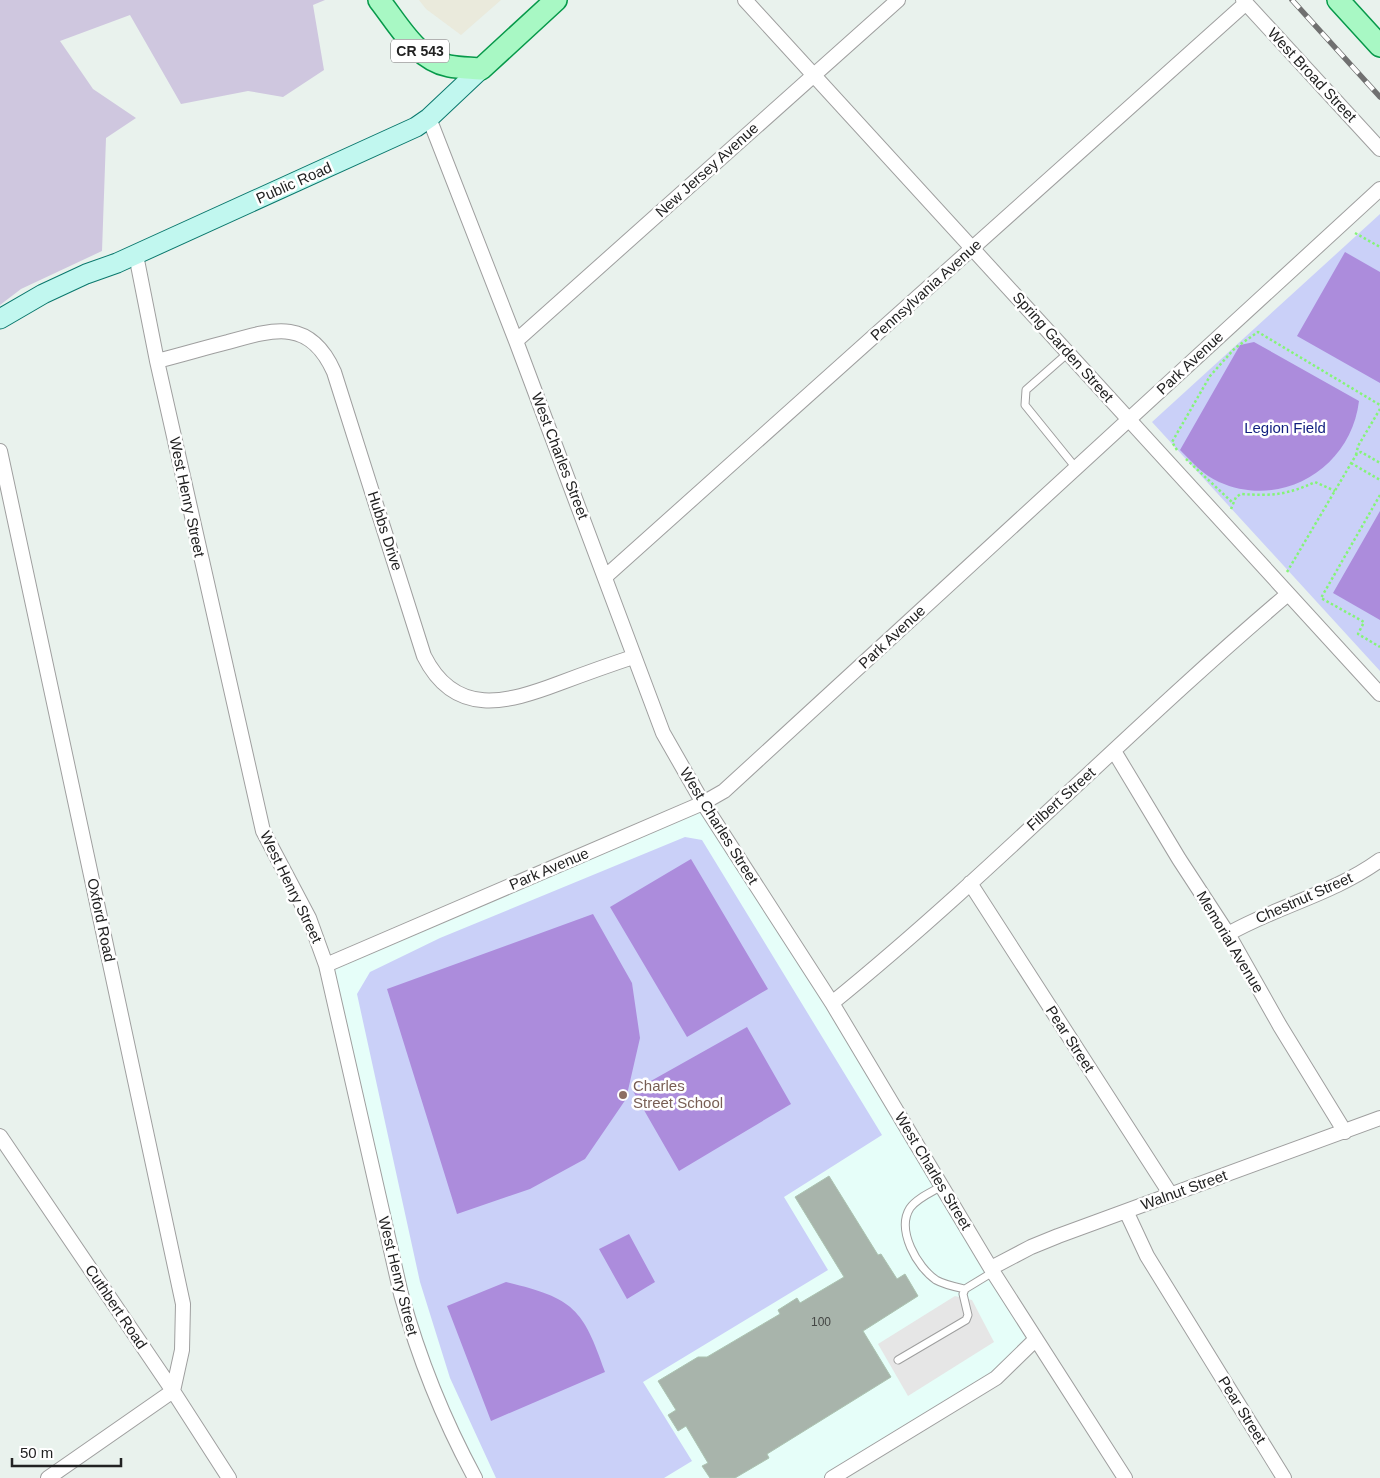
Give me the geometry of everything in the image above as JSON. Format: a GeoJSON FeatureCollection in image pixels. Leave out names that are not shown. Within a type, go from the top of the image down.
{"type":"FeatureCollection","features":[{"type":"Feature","properties":{"kind":"main road","name":"CR 543"},"geometry":{"type":"LineString","coordinates":[[380,0],[415,46],[428,57],[448,66],[480,69]]}},
{"type":"Feature","properties":{"kind":"main road","name":"Public Road"},"geometry":{"type":"LineString","coordinates":[[480,69],[556,0]]}},
{"type":"Feature","properties":{"kind":"main road"},"geometry":{"type":"LineString","coordinates":[[1338,0],[1380,46]]}},
{"type":"Feature","properties":{"kind":"street","name":"Spring Garden Street"},"geometry":{"type":"LineString","coordinates":[[745,0],[1380,694]]}},
{"type":"Feature","properties":{"kind":"street","name":"New Jersey Avenue"},"geometry":{"type":"LineString","coordinates":[[516,341],[898,0]]}},
{"type":"Feature","properties":{"kind":"street","name":"West Broad Street"},"geometry":{"type":"LineString","coordinates":[[1244,2],[1380,149]]}},
{"type":"Feature","properties":{"kind":"street","name":"Pennsylvania Avenue"},"geometry":{"type":"LineString","coordinates":[[605,577],[1244,2]]}},
{"type":"Feature","properties":{"kind":"street","name":"Public Road"},"geometry":{"type":"LineString","coordinates":[[0,319],[43,294],[136,255],[389,140],[429,118],[480,69]]}},
{"type":"Feature","properties":{"kind":"street","name":"West Charles Street"},"geometry":{"type":"LineString","coordinates":[[429,118],[516,341],[663,733],[703,803],[832,1003],[992,1270],[1125,1478]]}},
{"type":"Feature","properties":{"kind":"street","name":"Park Avenue"},"geometry":{"type":"LineString","coordinates":[[326,964],[703,803],[724,791],[1380,189]]}},
{"type":"Feature","properties":{"kind":"street","name":"West Henry Street"},"geometry":{"type":"LineString","coordinates":[[136,255],[157,361],[263,831],[309,918],[326,964],[401,1294],[415,1347],[454,1438],[475,1478]]}},
{"type":"Feature","properties":{"kind":"street","name":"Hubbs Drive"},"geometry":{"type":"LineString","coordinates":[[157,361],[270,331],[296,333],[312,340],[319,346],[334,372],[424,656],[433,674],[445,687],[475,700],[505,701],[526,696],[633,656]]}},
{"type":"Feature","properties":{"kind":"street","name":"Oxford Road"},"geometry":{"type":"LineString","coordinates":[[0,451],[183,1304],[182,1350],[173,1391]]}},
{"type":"Feature","properties":{"kind":"street","name":"Filbert Street"},"geometry":{"type":"LineString","coordinates":[[832,1003],[923,926],[970,883],[1114,751],[1284,589]]}},
{"type":"Feature","properties":{"kind":"street","name":"Memorial Avenue"},"geometry":{"type":"LineString","coordinates":[[1114,751],[1178,860],[1228,934],[1264,1000],[1345,1132]]}},
{"type":"Feature","properties":{"kind":"street","name":"Chestnut Street"},"geometry":{"type":"LineString","coordinates":[[1228,934],[1272,912],[1343,883],[1380,860]]}},
{"type":"Feature","properties":{"kind":"street","name":"Pear Street"},"geometry":{"type":"LineString","coordinates":[[970,883],[1171,1195]]}},
{"type":"Feature","properties":{"kind":"street","name":"Walnut Street"},"geometry":{"type":"LineString","coordinates":[[992,1270],[1031,1247],[1380,1118]]}},
{"type":"Feature","properties":{"kind":"street","name":"Cuthbert Road"},"geometry":{"type":"LineString","coordinates":[[0,1136],[173,1391],[229,1478]]}},
{"type":"Feature","properties":{"kind":"street","name":"Pear Street"},"geometry":{"type":"LineString","coordinates":[[1126,1211],[1147,1256],[1284,1478]]}},
{"type":"Feature","properties":{"kind":"street"},"geometry":{"type":"LineString","coordinates":[[832,1478],[996,1378],[1036,1339]]}},
{"type":"Feature","properties":{"kind":"street"},"geometry":{"type":"LineString","coordinates":[[48,1478],[173,1391]]}},
{"type":"Feature","properties":{"kind":"lane"},"geometry":{"type":"LineString","coordinates":[[1068,353],[1026,390],[1025,405],[1027,410],[1076,468]]}},
{"type":"Feature","properties":{"kind":"lane"},"geometry":{"type":"LineString","coordinates":[[942,1186],[910,1208],[905,1224],[906,1232],[911,1247],[927,1272],[936,1280],[966,1289]]}},
{"type":"Feature","properties":{"kind":"lane"},"geometry":{"type":"LineString","coordinates":[[898,1360],[966,1320],[968,1315],[964,1294],[966,1289],[992,1270]]}},
{"type":"Feature","properties":{"kind":"path"},"geometry":{"type":"LineString","coordinates":[[1355,233],[1380,247]]}},
{"type":"Feature","properties":{"kind":"path"},"geometry":{"type":"LineString","coordinates":[[1179,452],[1172,442],[1210,376],[1235,348],[1258,332],[1380,405]]}},
{"type":"Feature","properties":{"kind":"path"},"geometry":{"type":"LineString","coordinates":[[1284,589],[1356,455],[1358,446],[1380,409]]}},
{"type":"Feature","properties":{"kind":"path"},"geometry":{"type":"LineString","coordinates":[[1356,455],[1361,452],[1380,463]]}},
{"type":"Feature","properties":{"kind":"path"},"geometry":{"type":"LineString","coordinates":[[1184,458],[1233,503]]}},
{"type":"Feature","properties":{"kind":"path"},"geometry":{"type":"LineString","coordinates":[[1351,463],[1380,480]]}},
{"type":"Feature","properties":{"kind":"path"},"geometry":{"type":"LineString","coordinates":[[1223,522],[1236,497],[1241,494],[1282,494],[1299,490],[1315,482],[1335,491]]}},
{"type":"Feature","properties":{"kind":"path"},"geometry":{"type":"LineString","coordinates":[[1380,495],[1321,598],[1364,622],[1358,634],[1380,647]]}},
{"type":"Feature","properties":{"kind":"shaded area"},"geometry":{"type":"Polygon","coordinates":[[[0,0],[325,0],[313,5],[324,70],[283,97],[248,91],[181,104],[130,15],[60,41],[93,89],[136,118],[106,138],[102,251],[21,289],[0,305],[0,0]]]}},
{"type":"Feature","properties":{"kind":"shaded area"},"geometry":{"type":"Polygon","coordinates":[[[419,0],[501,0],[461,35],[426,9],[419,0]]]}},
{"type":"Feature","properties":{"kind":"shaded area","name":"Charles Street School"},"geometry":{"type":"Polygon","coordinates":[[[703,803],[1036,1339],[996,1378],[832,1478],[480,1478],[429,1383],[326,965],[703,803]]]}},
{"type":"Feature","properties":{"kind":"shaded area"},"geometry":{"type":"Polygon","coordinates":[[[955,1296],[972,1300],[994,1342],[908,1396],[878,1344],[955,1296]]]}},
{"type":"Feature","properties":{"kind":"green space","name":"Legion Field"},"geometry":{"type":"Polygon","coordinates":[[[1380,214],[1380,671],[1152,422],[1380,214]]]}},
{"type":"Feature","properties":{"kind":"green space"},"geometry":{"type":"Polygon","coordinates":[[[1345,252],[1380,272],[1380,383],[1297,336],[1345,252]]]}},
{"type":"Feature","properties":{"kind":"green space"},"geometry":{"type":"Polygon","coordinates":[[[1254,342],[1359,401],[1353,425],[1343,446],[1328,463],[1310,477],[1289,486],[1266,491],[1243,489],[1219,482],[1193,464],[1180,450],[1240,345],[1254,342]]]}},
{"type":"Feature","properties":{"kind":"green space"},"geometry":{"type":"Polygon","coordinates":[[[1380,511],[1380,620],[1333,593],[1380,511]]]}},
{"type":"Feature","properties":{"kind":"green space","name":"Charles Street School"},"geometry":{"type":"Polygon","coordinates":[[[685,837],[702,840],[882,1135],[784,1197],[828,1270],[643,1382],[692,1461],[664,1478],[496,1478],[450,1378],[420,1282],[357,994],[370,972],[440,938],[685,837]]]}},
{"type":"Feature","properties":{"kind":"green space"},"geometry":{"type":"Polygon","coordinates":[[[691,859],[768,989],[687,1037],[610,907],[691,859]]]}},
{"type":"Feature","properties":{"kind":"green space"},"geometry":{"type":"Polygon","coordinates":[[[593,914],[632,983],[640,1038],[626,1099],[585,1159],[530,1189],[457,1214],[387,989],[593,914]]]}},
{"type":"Feature","properties":{"kind":"green space"},"geometry":{"type":"Polygon","coordinates":[[[747,1027],[791,1104],[679,1171],[633,1091],[747,1027]]]}},
{"type":"Feature","properties":{"kind":"green space"},"geometry":{"type":"Polygon","coordinates":[[[629,1234],[655,1282],[627,1299],[599,1249],[629,1234]]]}},
{"type":"Feature","properties":{"kind":"green space"},"geometry":{"type":"Polygon","coordinates":[[[506,1282],[547,1294],[572,1309],[590,1333],[605,1372],[491,1421],[447,1306],[506,1282]]]}},
{"type":"Feature","properties":{"kind":"building"},"geometry":{"type":"Polygon","coordinates":[[[829,1176],[878,1255],[881,1254],[897,1279],[905,1274],[918,1296],[863,1331],[891,1377],[767,1454],[769,1458],[735,1478],[710,1478],[702,1466],[708,1463],[686,1426],[678,1431],[668,1415],[676,1410],[658,1381],[698,1357],[707,1357],[780,1314],[778,1310],[797,1298],[800,1303],[844,1277],[795,1197],[829,1176]]]}},
{"type":"Feature","properties":{"kind":"railway"},"geometry":{"type":"LineString","coordinates":[[1292,0],[1380,97]]}},
{"type":"Feature","properties":{"kind":"place","name":"Charles Street School"},"geometry":{"type":"Point","coordinates":[623,1095]}}]}
